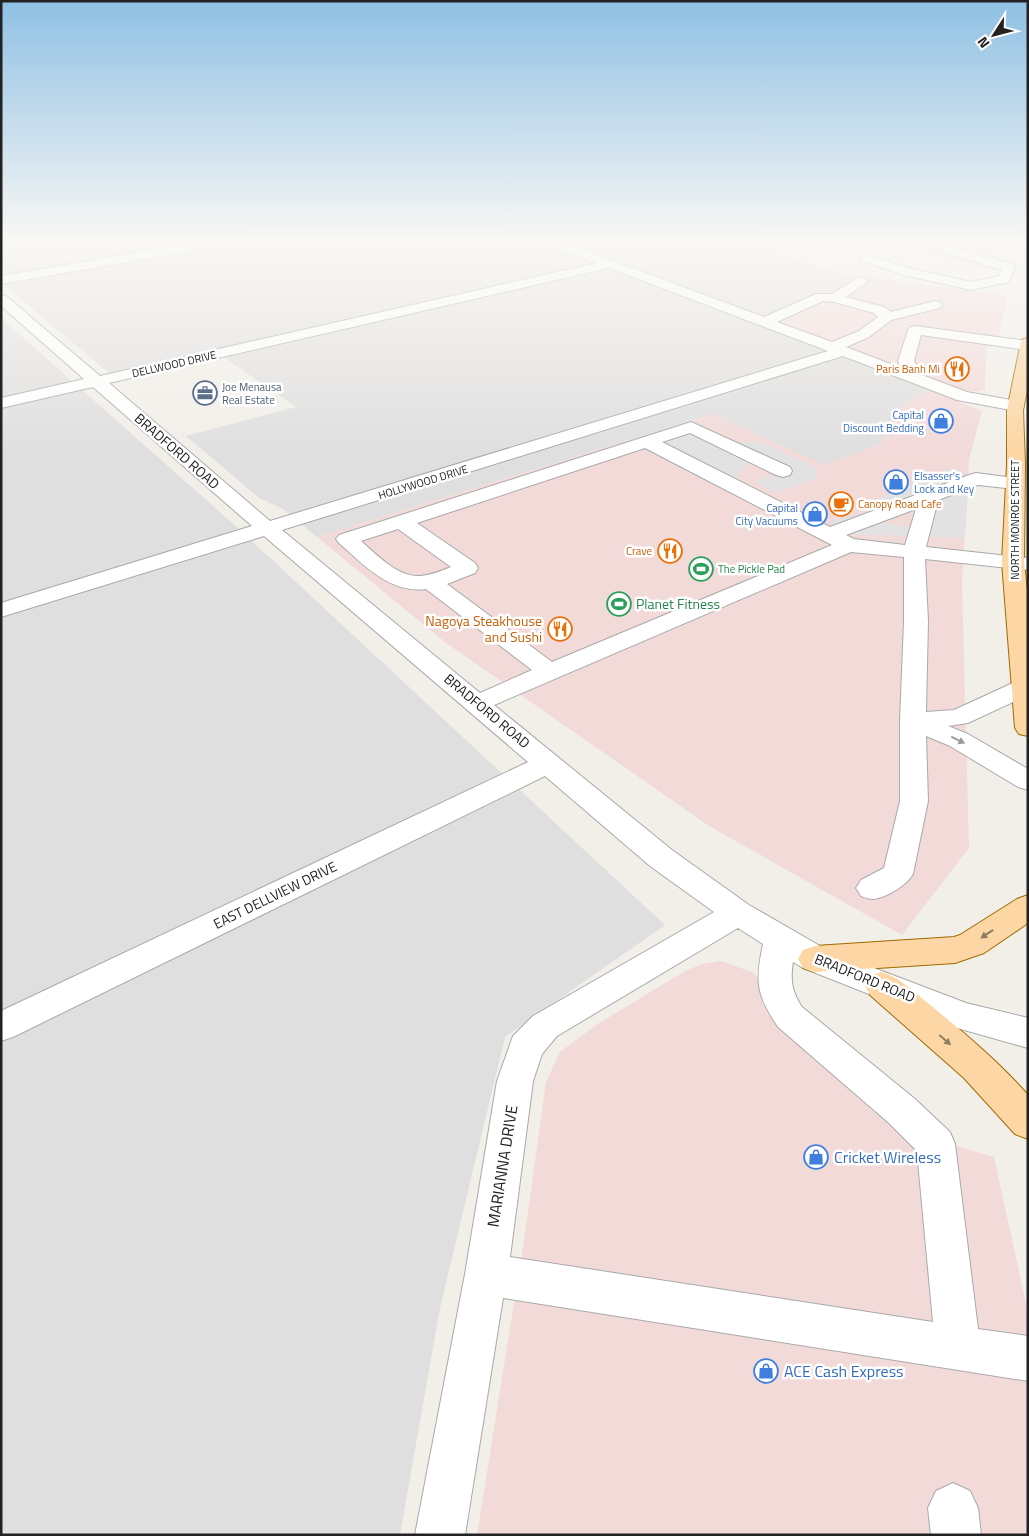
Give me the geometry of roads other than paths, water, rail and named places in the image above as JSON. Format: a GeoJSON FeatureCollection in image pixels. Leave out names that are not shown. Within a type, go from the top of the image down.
{"type":"FeatureCollection","features":[{"type":"Feature","properties":{"kind":"main road","name":"NORTH MONROE STREET"},"geometry":{"type":"LineString","coordinates":[[1026,706],[1019,488],[1021,408],[1027,349]]}},
{"type":"Feature","properties":{"kind":"main road"},"geometry":{"type":"LineString","coordinates":[[815,959],[955,950],[972,944],[1028,907]]}},
{"type":"Feature","properties":{"kind":"main road"},"geometry":{"type":"LineString","coordinates":[[882,985],[990,1079],[1028,1122]]}},
{"type":"Feature","properties":{"kind":"street","name":"BRADFORD ROAD"},"geometry":{"type":"LineString","coordinates":[[14,310],[269,530],[661,858],[738,913],[815,959],[962,1016],[1028,1033]]}},
{"type":"Feature","properties":{"kind":"street","name":"DELLWOOD DRIVE"},"geometry":{"type":"LineString","coordinates":[[1,403],[410,310]]}},
{"type":"Feature","properties":{"kind":"street"},"geometry":{"type":"LineString","coordinates":[[732,310],[963,396],[1021,408]]}},
{"type":"Feature","properties":{"kind":"street"},"geometry":{"type":"LineString","coordinates":[[765,322],[793,310]]}},
{"type":"Feature","properties":{"kind":"street"},"geometry":{"type":"LineString","coordinates":[[878,310],[886,314],[886,316],[918,310]]}},
{"type":"Feature","properties":{"kind":"street","name":"HOLLYWOOD DRIVE"},"geometry":{"type":"LineString","coordinates":[[1,610],[269,530],[839,349],[885,320],[886,316]]}},
{"type":"Feature","properties":{"kind":"street"},"geometry":{"type":"LineString","coordinates":[[904,374],[910,368],[906,361],[915,330],[1027,349]]}},
{"type":"Feature","properties":{"kind":"street"},"geometry":{"type":"LineString","coordinates":[[401,521],[466,568],[429,581],[408,583],[396,579],[346,538],[690,427],[783,471],[738,488]]}},
{"type":"Feature","properties":{"kind":"street"},"geometry":{"type":"LineString","coordinates":[[646,441],[839,540],[1020,563]]}},
{"type":"Feature","properties":{"kind":"street"},"geometry":{"type":"LineString","coordinates":[[478,703],[839,540],[929,496],[976,479],[1019,488]]}},
{"type":"Feature","properties":{"kind":"street"},"geometry":{"type":"LineString","coordinates":[[872,888],[898,874],[914,801],[913,721],[916,621],[914,551],[929,496]]}},
{"type":"Feature","properties":{"kind":"street"},"geometry":{"type":"LineString","coordinates":[[429,581],[550,672]]}},
{"type":"Feature","properties":{"kind":"street"},"geometry":{"type":"LineString","coordinates":[[913,721],[959,717],[1026,706]]}},
{"type":"Feature","properties":{"kind":"street"},"geometry":{"type":"LineString","coordinates":[[913,721],[959,740],[1028,780]]}},
{"type":"Feature","properties":{"kind":"street","name":"EAST DELLVIEW DRIVE"},"geometry":{"type":"LineString","coordinates":[[1,1027],[548,763]]}},
{"type":"Feature","properties":{"kind":"street","name":"MARIANNA DRIVE"},"geometry":{"type":"LineString","coordinates":[[440,1535],[486,1274],[515,1081],[526,1047],[545,1026],[738,913]]}},
{"type":"Feature","properties":{"kind":"street"},"geometry":{"type":"LineString","coordinates":[[781,937],[773,982],[780,1004],[790,1017],[902,1111],[936,1144],[958,1349]]}},
{"type":"Feature","properties":{"kind":"street"},"geometry":{"type":"LineString","coordinates":[[486,1274],[1028,1360]]}},
{"type":"Feature","properties":{"kind":"place","name":"Paris Banh Mi"},"geometry":{"type":"Point","coordinates":[957,369]}},
{"type":"Feature","properties":{"kind":"place","name":"Joe Menausa Real Estate"},"geometry":{"type":"Point","coordinates":[205,393]}},
{"type":"Feature","properties":{"kind":"place","name":"Capital Discount Bedding"},"geometry":{"type":"Point","coordinates":[941,421]}},
{"type":"Feature","properties":{"kind":"place","name":"Elsasser's Lock and Key"},"geometry":{"type":"Point","coordinates":[896,482]}},
{"type":"Feature","properties":{"kind":"place","name":"Canopy Road Cafe"},"geometry":{"type":"Point","coordinates":[841,504]}},
{"type":"Feature","properties":{"kind":"place","name":"Capital City Vacuums"},"geometry":{"type":"Point","coordinates":[815,514]}},
{"type":"Feature","properties":{"kind":"place","name":"Crave"},"geometry":{"type":"Point","coordinates":[670,551]}},
{"type":"Feature","properties":{"kind":"place","name":"The Pickle Pad"},"geometry":{"type":"Point","coordinates":[701,569]}},
{"type":"Feature","properties":{"kind":"place","name":"Planet Fitness"},"geometry":{"type":"Point","coordinates":[619,604]}},
{"type":"Feature","properties":{"kind":"place","name":"Nagoya Steakhouse and Sushi"},"geometry":{"type":"Point","coordinates":[560,629]}},
{"type":"Feature","properties":{"kind":"place","name":"Cricket Wireless"},"geometry":{"type":"Point","coordinates":[816,1157]}},
{"type":"Feature","properties":{"kind":"place","name":"ACE Cash Express"},"geometry":{"type":"Point","coordinates":[766,1371]}}]}
